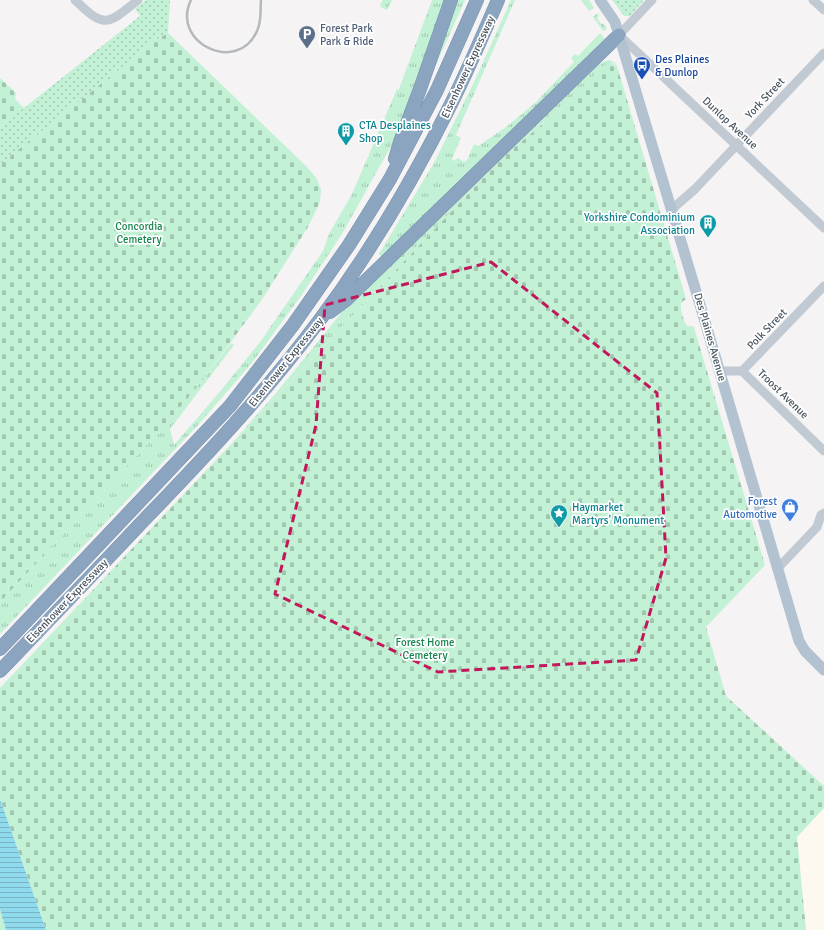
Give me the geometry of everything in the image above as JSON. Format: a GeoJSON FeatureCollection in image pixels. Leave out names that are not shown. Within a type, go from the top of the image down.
{"type":"FeatureCollection","features":[{"type":"Feature","properties":{"kind":"highway"},"geometry":{"type":"LineString","coordinates":[[390,179],[400,142],[451,0]]}},
{"type":"Feature","properties":{"kind":"highway","name":"Eisenhower Expressway"},"geometry":{"type":"LineString","coordinates":[[0,649],[230,406],[294,325],[350,245],[390,179],[437,90],[477,0]]}},
{"type":"Feature","properties":{"kind":"highway","name":"Eisenhower Expressway"},"geometry":{"type":"LineString","coordinates":[[0,671],[234,424],[278,374],[320,319],[357,268],[423,159],[452,103],[498,0]]}},
{"type":"Feature","properties":{"kind":"highway"},"geometry":{"type":"LineString","coordinates":[[320,319],[346,300],[619,35]]}},
{"type":"Feature","properties":{"kind":"main road","name":"Des Plaines Avenue"},"geometry":{"type":"LineString","coordinates":[[600,0],[615,22],[720,371],[799,641],[805,651],[824,670]]}},
{"type":"Feature","properties":{"kind":"street"},"geometry":{"type":"LineString","coordinates":[[75,0],[89,14],[102,20],[116,17],[138,0]]}},
{"type":"Feature","properties":{"kind":"street"},"geometry":{"type":"LineString","coordinates":[[619,35],[652,0]]}},
{"type":"Feature","properties":{"kind":"street"},"geometry":{"type":"LineString","coordinates":[[813,0],[824,10]]}},
{"type":"Feature","properties":{"kind":"street","name":"Dunlop Avenue"},"geometry":{"type":"LineString","coordinates":[[619,35],[824,228]]}},
{"type":"Feature","properties":{"kind":"street","name":"York Street"},"geometry":{"type":"LineString","coordinates":[[671,210],[695,189],[737,146],[824,53]]}},
{"type":"Feature","properties":{"kind":"street","name":"Polk Street"},"geometry":{"type":"LineString","coordinates":[[742,371],[824,286]]}},
{"type":"Feature","properties":{"kind":"street"},"geometry":{"type":"LineString","coordinates":[[720,371],[742,371]]}},
{"type":"Feature","properties":{"kind":"street","name":"Troost Avenue"},"geometry":{"type":"LineString","coordinates":[[742,371],[824,451]]}},
{"type":"Feature","properties":{"kind":"street"},"geometry":{"type":"LineString","coordinates":[[777,569],[820,526],[821,516],[824,513]]}},
{"type":"Feature","properties":{"kind":"highlighted area"},"geometry":{"type":"Polygon","coordinates":[[[491,262],[657,393],[666,558],[636,660],[438,672],[275,594],[316,425],[325,305],[491,262]]]}},
{"type":"Feature","properties":{"kind":"shaded area"},"geometry":{"type":"Polygon","coordinates":[[[824,808],[824,930],[806,930],[797,837],[824,808]]]}},
{"type":"Feature","properties":{"kind":"green space"},"geometry":{"type":"Polygon","coordinates":[[[146,0],[170,0],[168,33],[157,39],[0,164],[0,127],[140,16],[135,9],[146,0]]]}},
{"type":"Feature","properties":{"kind":"green space"},"geometry":{"type":"Polygon","coordinates":[[[383,0],[392,0],[387,10],[380,5],[383,0]]]}},
{"type":"Feature","properties":{"kind":"green space"},"geometry":{"type":"Polygon","coordinates":[[[432,0],[446,0],[395,139],[342,234],[301,296],[251,364],[199,424],[0,634],[0,602],[168,422],[231,343],[234,345],[170,429],[174,445],[260,342],[323,251],[329,234],[352,194],[397,89],[399,89],[432,0]]]}},
{"type":"Feature","properties":{"kind":"green space"},"geometry":{"type":"Polygon","coordinates":[[[456,0],[465,0],[425,89],[456,0]]]}},
{"type":"Feature","properties":{"kind":"green space"},"geometry":{"type":"Polygon","coordinates":[[[511,0],[515,0],[456,135],[461,138],[452,159],[454,161],[458,158],[464,162],[467,160],[474,144],[478,146],[505,128],[535,103],[574,62],[571,58],[575,54],[578,56],[600,33],[605,39],[384,258],[379,254],[434,163],[475,80],[511,0]]]}},
{"type":"Feature","properties":{"kind":"green space"},"geometry":{"type":"Polygon","coordinates":[[[581,0],[589,0],[594,8],[589,11],[581,0]]]}},
{"type":"Feature","properties":{"kind":"green space"},"geometry":{"type":"Polygon","coordinates":[[[612,0],[644,0],[630,16],[624,16],[612,0]]]}},
{"type":"Feature","properties":{"kind":"green space"},"geometry":{"type":"Polygon","coordinates":[[[598,13],[599,16],[597,18],[607,29],[603,31],[593,17],[598,13]]]}},
{"type":"Feature","properties":{"kind":"green space","name":"Concordia Cemetery"},"geometry":{"type":"Polygon","coordinates":[[[168,33],[307,167],[317,179],[321,190],[320,202],[308,227],[261,301],[204,378],[168,422],[0,602],[0,164],[157,39],[168,33]]]}},
{"type":"Feature","properties":{"kind":"green space"},"geometry":{"type":"Polygon","coordinates":[[[610,60],[617,66],[613,63],[602,67],[566,105],[505,155],[232,443],[277,392],[346,307],[594,67],[610,60]]]}},
{"type":"Feature","properties":{"kind":"green space","name":"Forest Home Cemetery"},"geometry":{"type":"Polygon","coordinates":[[[609,62],[617,66],[686,299],[681,303],[682,315],[687,326],[694,327],[765,565],[706,627],[726,696],[824,786],[824,808],[797,837],[806,930],[46,930],[0,799],[0,688],[505,155],[566,105],[602,67],[609,62]]]}},
{"type":"Feature","properties":{"kind":"green space"},"geometry":{"type":"Polygon","coordinates":[[[0,78],[16,93],[15,99],[24,108],[0,127],[0,78]]]}},
{"type":"Feature","properties":{"kind":"green space"},"geometry":{"type":"Polygon","coordinates":[[[0,909],[6,930],[0,930],[0,909]]]}},
{"type":"Feature","properties":{"kind":"water"},"geometry":{"type":"Polygon","coordinates":[[[0,799],[46,930],[6,930],[0,909],[0,799]]]}},
{"type":"Feature","properties":{"kind":"railway"},"geometry":{"type":"LineString","coordinates":[[191,0],[187,15],[190,29],[198,40],[209,48],[222,52],[236,51],[248,44],[259,27],[261,0]]}},
{"type":"Feature","properties":{"kind":"place","name":"Forest Park Park & Ride"},"geometry":{"type":"Point","coordinates":[307,49]}},
{"type":"Feature","properties":{"kind":"place","name":"Des Plaines & Dunlop"},"geometry":{"type":"Point","coordinates":[642,80]}},
{"type":"Feature","properties":{"kind":"place","name":"CTA Desplaines Shop"},"geometry":{"type":"Point","coordinates":[346,146]}},
{"type":"Feature","properties":{"kind":"place","name":"Yorkshire Condominium Association"},"geometry":{"type":"Point","coordinates":[708,238]}},
{"type":"Feature","properties":{"kind":"place","name":"Forest Automotive"},"geometry":{"type":"Point","coordinates":[790,522]}},
{"type":"Feature","properties":{"kind":"place","name":"Haymarket Martyrs' Monument"},"geometry":{"type":"Point","coordinates":[559,528]}}]}
